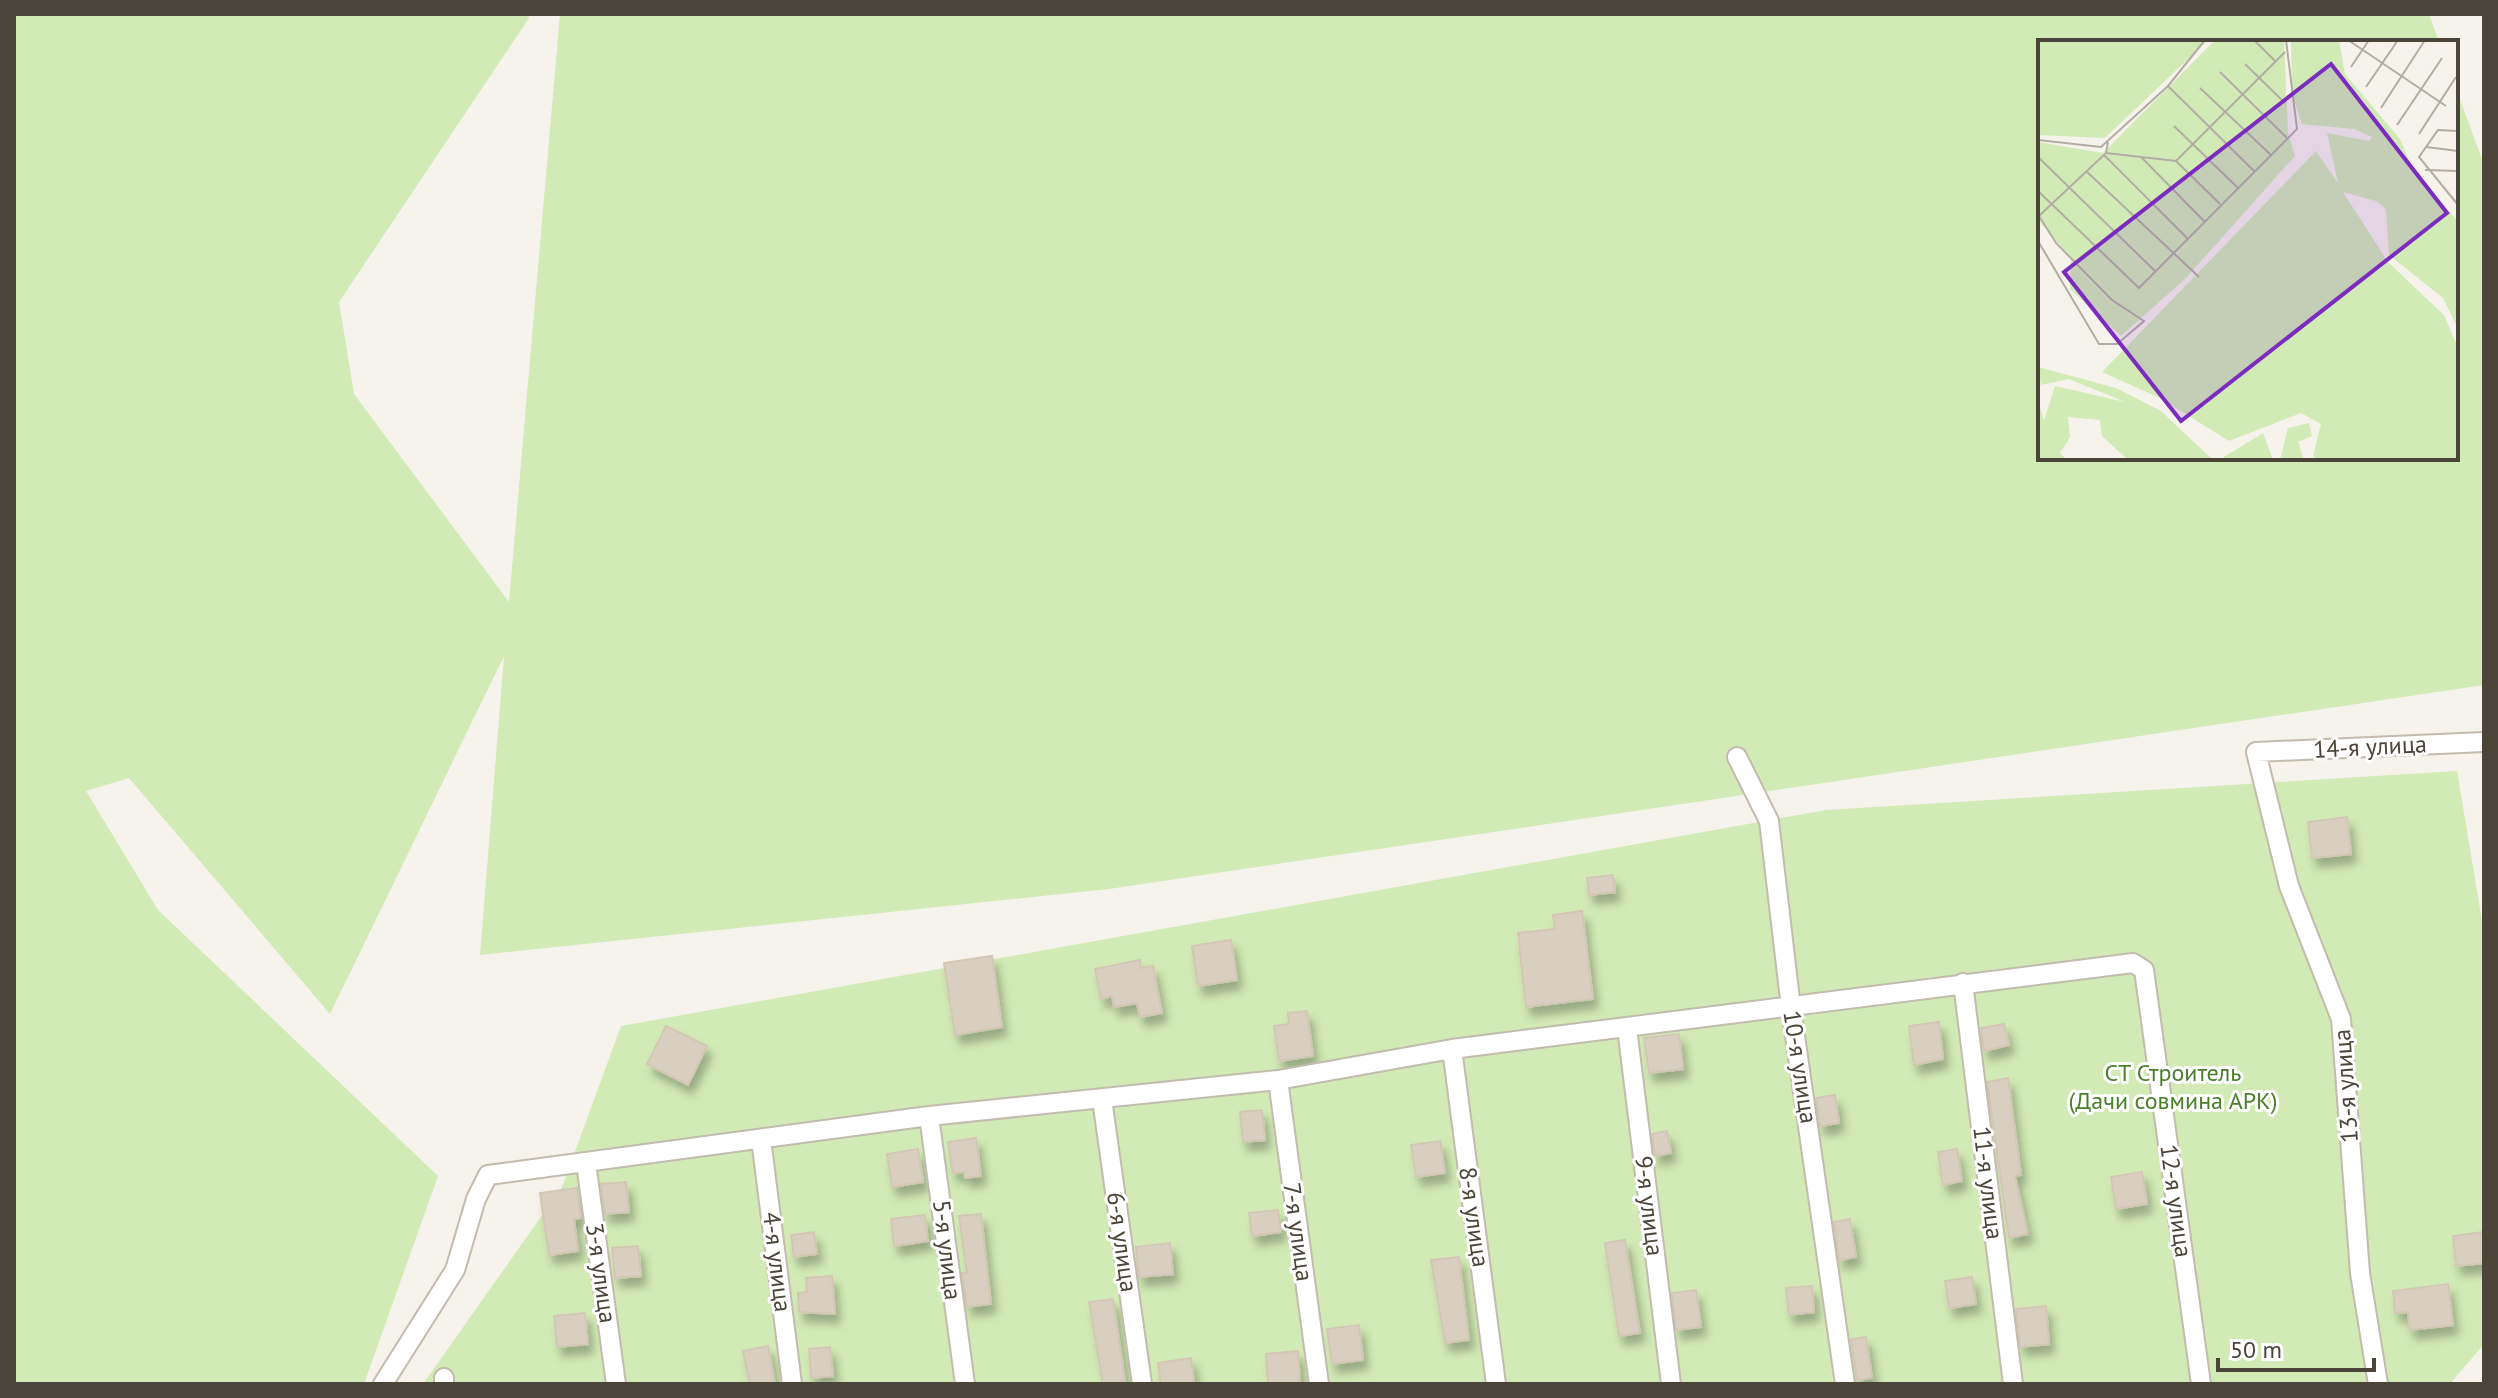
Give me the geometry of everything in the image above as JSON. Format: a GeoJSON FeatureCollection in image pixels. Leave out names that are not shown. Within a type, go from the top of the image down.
{"type":"FeatureCollection","features":[{"type":"Feature","properties":{"kind":"street","name":"14-я улица"},"geometry":{"type":"LineString","coordinates":[[2256,752],[2484,742]]}},
{"type":"Feature","properties":{"kind":"street","name":"13-я улица"},"geometry":{"type":"LineString","coordinates":[[2256,752],[2289,886],[2341,1019],[2360,1273],[2378,1384]]}},
{"type":"Feature","properties":{"kind":"street","name":"10-я улица"},"geometry":{"type":"LineString","coordinates":[[1737,757],[1769,821],[1791,1008],[1845,1384]]}},
{"type":"Feature","properties":{"kind":"street","name":"12-я улица"},"geometry":{"type":"LineString","coordinates":[[1963,983],[2133,963],[2144,970],[2201,1384]]}},
{"type":"Feature","properties":{"kind":"street"},"geometry":{"type":"LineString","coordinates":[[383,1384],[455,1270],[476,1199],[488,1175],[929,1116],[1278,1080],[1452,1049],[1791,1008],[1963,983]]}},
{"type":"Feature","properties":{"kind":"street","name":"11-я улица"},"geometry":{"type":"LineString","coordinates":[[1963,983],[2013,1384]]}},
{"type":"Feature","properties":{"kind":"street","name":"9-я улица"},"geometry":{"type":"LineString","coordinates":[[1627,1028],[1671,1384]]}},
{"type":"Feature","properties":{"kind":"street","name":"8-я улица"},"geometry":{"type":"LineString","coordinates":[[1452,1049],[1496,1384]]}},
{"type":"Feature","properties":{"kind":"street","name":"7-я улица"},"geometry":{"type":"LineString","coordinates":[[1278,1080],[1319,1384]]}},
{"type":"Feature","properties":{"kind":"street","name":"6-я улица"},"geometry":{"type":"LineString","coordinates":[[1102,1099],[1142,1384]]}},
{"type":"Feature","properties":{"kind":"street","name":"5-я улица"},"geometry":{"type":"LineString","coordinates":[[929,1116],[965,1384]]}},
{"type":"Feature","properties":{"kind":"street","name":"4-я улица"},"geometry":{"type":"LineString","coordinates":[[761,1139],[792,1384]]}},
{"type":"Feature","properties":{"kind":"street","name":"3-я улица"},"geometry":{"type":"LineString","coordinates":[[586,1163],[616,1384]]}},
{"type":"Feature","properties":{"kind":"green space"},"geometry":{"type":"Polygon","coordinates":[[[14,14],[528,14],[529,18],[339,302],[354,394],[509,602],[560,14],[2429,14],[2438,40],[2038,40],[2038,460],[2458,460],[2458,94],[2484,165],[2484,685],[1109,889],[480,955],[504,656],[330,1014],[129,778],[86,791],[158,910],[438,1176],[364,1384],[14,1384],[14,14]]]}},
{"type":"Feature","properties":{"kind":"green space","name":"СТ Строитель (Дачи совмина АРК)"},"geometry":{"type":"Polygon","coordinates":[[[2457,771],[2484,933],[2484,1344],[2450,1384],[423,1384],[562,1187],[621,1026],[1826,810],[2457,771]]]}},
{"type":"Feature","properties":{"kind":"building"},"geometry":{"type":"Polygon","coordinates":[[[2347,817],[2351,854],[2312,858],[2308,822],[2347,817]]]}},
{"type":"Feature","properties":{"kind":"building"},"geometry":{"type":"Polygon","coordinates":[[[1613,875],[1615,892],[1589,895],[1587,878],[1613,875]]]}},
{"type":"Feature","properties":{"kind":"building"},"geometry":{"type":"Polygon","coordinates":[[[1582,911],[1593,999],[1526,1007],[1518,933],[1555,929],[1553,915],[1582,911]]]}},
{"type":"Feature","properties":{"kind":"building"},"geometry":{"type":"Polygon","coordinates":[[[1231,940],[1237,980],[1198,986],[1192,946],[1231,940]]]}},
{"type":"Feature","properties":{"kind":"building"},"geometry":{"type":"Polygon","coordinates":[[[992,956],[1002,1027],[955,1035],[944,963],[992,956]]]}},
{"type":"Feature","properties":{"kind":"building"},"geometry":{"type":"Polygon","coordinates":[[[1140,960],[1141,968],[1153,966],[1162,1013],[1140,1017],[1137,1003],[1114,1007],[1112,996],[1101,999],[1095,969],[1140,960]]]}},
{"type":"Feature","properties":{"kind":"building"},"geometry":{"type":"Polygon","coordinates":[[[1307,1011],[1313,1056],[1279,1061],[1274,1026],[1289,1024],[1288,1013],[1307,1011]]]}},
{"type":"Feature","properties":{"kind":"building"},"geometry":{"type":"Polygon","coordinates":[[[1939,1022],[1943,1059],[1914,1065],[1909,1026],[1939,1022]]]}},
{"type":"Feature","properties":{"kind":"building"},"geometry":{"type":"Polygon","coordinates":[[[2004,1024],[2009,1045],[1984,1051],[1981,1028],[2004,1024]]]}},
{"type":"Feature","properties":{"kind":"building"},"geometry":{"type":"Polygon","coordinates":[[[666,1026],[707,1046],[688,1085],[647,1064],[666,1026]]]}},
{"type":"Feature","properties":{"kind":"building"},"geometry":{"type":"Polygon","coordinates":[[[1679,1034],[1683,1069],[1649,1073],[1644,1038],[1679,1034]]]}},
{"type":"Feature","properties":{"kind":"building"},"geometry":{"type":"Polygon","coordinates":[[[2008,1078],[2021,1175],[2015,1176],[2028,1234],[2009,1238],[1987,1082],[2008,1078]]]}},
{"type":"Feature","properties":{"kind":"building"},"geometry":{"type":"Polygon","coordinates":[[[1835,1095],[1839,1123],[1820,1126],[1816,1098],[1835,1095]]]}},
{"type":"Feature","properties":{"kind":"building"},"geometry":{"type":"Polygon","coordinates":[[[1262,1110],[1265,1140],[1243,1142],[1240,1112],[1262,1110]]]}},
{"type":"Feature","properties":{"kind":"building"},"geometry":{"type":"Polygon","coordinates":[[[1667,1131],[1671,1153],[1655,1156],[1652,1134],[1667,1131]]]}},
{"type":"Feature","properties":{"kind":"building"},"geometry":{"type":"Polygon","coordinates":[[[976,1138],[981,1176],[965,1178],[964,1172],[953,1173],[948,1142],[976,1138]]]}},
{"type":"Feature","properties":{"kind":"building"},"geometry":{"type":"Polygon","coordinates":[[[1440,1141],[1445,1173],[1416,1177],[1411,1145],[1440,1141]]]}},
{"type":"Feature","properties":{"kind":"building"},"geometry":{"type":"Polygon","coordinates":[[[918,1149],[923,1182],[892,1187],[887,1154],[918,1149]]]}},
{"type":"Feature","properties":{"kind":"building"},"geometry":{"type":"Polygon","coordinates":[[[1957,1149],[1962,1181],[1943,1185],[1938,1152],[1957,1149]]]}},
{"type":"Feature","properties":{"kind":"building"},"geometry":{"type":"Polygon","coordinates":[[[2142,1172],[2147,1204],[2116,1209],[2111,1177],[2142,1172]]]}},
{"type":"Feature","properties":{"kind":"building"},"geometry":{"type":"Polygon","coordinates":[[[626,1182],[629,1212],[605,1214],[601,1184],[626,1182]]]}},
{"type":"Feature","properties":{"kind":"building"},"geometry":{"type":"Polygon","coordinates":[[[577,1188],[581,1218],[574,1219],[578,1251],[549,1255],[540,1193],[577,1188]]]}},
{"type":"Feature","properties":{"kind":"building"},"geometry":{"type":"Polygon","coordinates":[[[1278,1210],[1281,1232],[1252,1236],[1249,1213],[1278,1210]]]}},
{"type":"Feature","properties":{"kind":"building"},"geometry":{"type":"Polygon","coordinates":[[[981,1214],[991,1304],[967,1307],[962,1273],[967,1273],[959,1216],[981,1214]]]}},
{"type":"Feature","properties":{"kind":"building"},"geometry":{"type":"Polygon","coordinates":[[[925,1215],[928,1241],[894,1246],[891,1219],[925,1215]]]}},
{"type":"Feature","properties":{"kind":"building"},"geometry":{"type":"Polygon","coordinates":[[[1850,1219],[1856,1257],[1839,1260],[1834,1222],[1850,1219]]]}},
{"type":"Feature","properties":{"kind":"building"},"geometry":{"type":"Polygon","coordinates":[[[814,1232],[817,1254],[794,1257],[791,1235],[814,1232]]]}},
{"type":"Feature","properties":{"kind":"building"},"geometry":{"type":"Polygon","coordinates":[[[2484,1232],[2484,1263],[2456,1266],[2453,1236],[2484,1232]]]}},
{"type":"Feature","properties":{"kind":"building"},"geometry":{"type":"Polygon","coordinates":[[[1625,1240],[1640,1333],[1619,1336],[1605,1243],[1625,1240]]]}},
{"type":"Feature","properties":{"kind":"building"},"geometry":{"type":"Polygon","coordinates":[[[1170,1243],[1173,1274],[1139,1277],[1136,1247],[1170,1243]]]}},
{"type":"Feature","properties":{"kind":"building"},"geometry":{"type":"Polygon","coordinates":[[[638,1246],[641,1276],[615,1278],[612,1248],[638,1246]]]}},
{"type":"Feature","properties":{"kind":"building"},"geometry":{"type":"Polygon","coordinates":[[[1459,1257],[1469,1340],[1445,1343],[1431,1260],[1459,1257]]]}},
{"type":"Feature","properties":{"kind":"building"},"geometry":{"type":"Polygon","coordinates":[[[832,1276],[835,1314],[799,1312],[798,1293],[807,1292],[806,1278],[832,1276]]]}},
{"type":"Feature","properties":{"kind":"building"},"geometry":{"type":"Polygon","coordinates":[[[1972,1277],[1976,1304],[1949,1308],[1945,1281],[1972,1277]]]}},
{"type":"Feature","properties":{"kind":"building"},"geometry":{"type":"Polygon","coordinates":[[[2448,1284],[2453,1325],[2410,1330],[2408,1312],[2395,1313],[2393,1291],[2448,1284]]]}},
{"type":"Feature","properties":{"kind":"building"},"geometry":{"type":"Polygon","coordinates":[[[1812,1286],[1814,1312],[1789,1315],[1786,1288],[1812,1286]]]}},
{"type":"Feature","properties":{"kind":"building"},"geometry":{"type":"Polygon","coordinates":[[[1696,1290],[1701,1327],[1676,1330],[1672,1293],[1696,1290]]]}},
{"type":"Feature","properties":{"kind":"building"},"geometry":{"type":"Polygon","coordinates":[[[1113,1299],[1125,1381],[1103,1384],[1089,1302],[1113,1299]]]}},
{"type":"Feature","properties":{"kind":"building"},"geometry":{"type":"Polygon","coordinates":[[[2046,1306],[2049,1344],[2020,1347],[2016,1309],[2046,1306]]]}},
{"type":"Feature","properties":{"kind":"building"},"geometry":{"type":"Polygon","coordinates":[[[585,1313],[588,1344],[557,1347],[554,1316],[585,1313]]]}},
{"type":"Feature","properties":{"kind":"building"},"geometry":{"type":"Polygon","coordinates":[[[1359,1325],[1363,1360],[1332,1364],[1327,1329],[1359,1325]]]}},
{"type":"Feature","properties":{"kind":"building"},"geometry":{"type":"Polygon","coordinates":[[[1866,1337],[1872,1378],[1857,1380],[1851,1339],[1866,1337]]]}},
{"type":"Feature","properties":{"kind":"building"},"geometry":{"type":"Polygon","coordinates":[[[768,1346],[775,1384],[750,1384],[743,1351],[768,1346]]]}},
{"type":"Feature","properties":{"kind":"building"},"geometry":{"type":"Polygon","coordinates":[[[830,1347],[833,1376],[811,1378],[809,1349],[830,1347]]]}},
{"type":"Feature","properties":{"kind":"building"},"geometry":{"type":"Polygon","coordinates":[[[1298,1351],[1300,1384],[1268,1384],[1266,1354],[1298,1351]]]}},
{"type":"Feature","properties":{"kind":"building"},"geometry":{"type":"Polygon","coordinates":[[[1191,1358],[1194,1382],[1161,1384],[1158,1363],[1191,1358]]]}}]}
